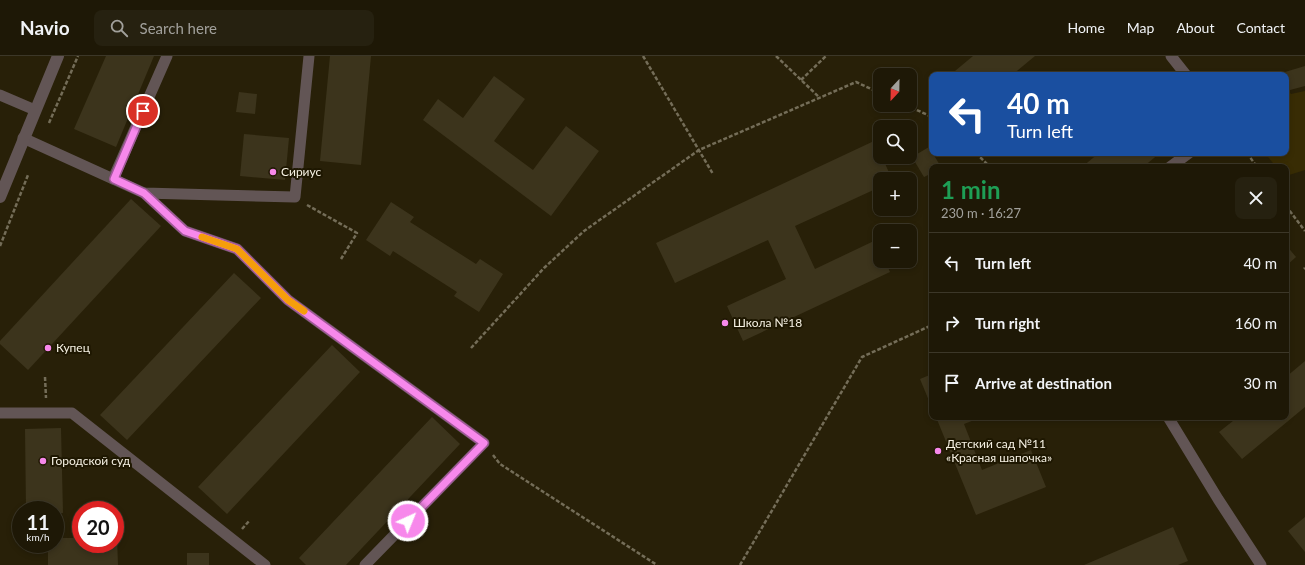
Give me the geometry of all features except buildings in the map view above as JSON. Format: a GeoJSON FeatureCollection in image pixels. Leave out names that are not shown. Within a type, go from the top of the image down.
{"type":"FeatureCollection","features":[{"type":"Feature","properties":{"kind":"street"},"geometry":{"type":"LineString","coordinates":[[0,197],[58,56]]}},
{"type":"Feature","properties":{"kind":"lane"},"geometry":{"type":"LineString","coordinates":[[114,179],[167,56]]}},
{"type":"Feature","properties":{"kind":"lane"},"geometry":{"type":"LineString","coordinates":[[144,193],[295,197],[309,56]]}},
{"type":"Feature","properties":{"kind":"lane"},"geometry":{"type":"LineString","coordinates":[[1171,56],[1184,72]]}},
{"type":"Feature","properties":{"kind":"lane"},"geometry":{"type":"LineString","coordinates":[[0,95],[35,110]]}},
{"type":"Feature","properties":{"kind":"lane"},"geometry":{"type":"LineString","coordinates":[[24,138],[144,193],[185,231],[237,249],[288,300],[484,443],[365,565]]}},
{"type":"Feature","properties":{"kind":"lane"},"geometry":{"type":"LineString","coordinates":[[1174,164],[1184,156]]}},
{"type":"Feature","properties":{"kind":"lane"},"geometry":{"type":"LineString","coordinates":[[0,413],[72,413],[265,565]]}},
{"type":"Feature","properties":{"kind":"lane"},"geometry":{"type":"LineString","coordinates":[[1170,420],[1261,565]]}},
{"type":"Feature","properties":{"kind":"path"},"geometry":{"type":"LineString","coordinates":[[643,56],[713,174]]}},
{"type":"Feature","properties":{"kind":"path"},"geometry":{"type":"LineString","coordinates":[[776,56],[820,98]]}},
{"type":"Feature","properties":{"kind":"path"},"geometry":{"type":"LineString","coordinates":[[801,80],[826,56]]}},
{"type":"Feature","properties":{"kind":"path"},"geometry":{"type":"LineString","coordinates":[[471,348],[544,268],[584,231],[699,150],[856,82],[873,90]]}},
{"type":"Feature","properties":{"kind":"path"},"geometry":{"type":"LineString","coordinates":[[917,110],[929,116]]}},
{"type":"Feature","properties":{"kind":"path"},"geometry":{"type":"LineString","coordinates":[[979,156],[987,164]]}},
{"type":"Feature","properties":{"kind":"path"},"geometry":{"type":"LineString","coordinates":[[295,197],[357,233],[342,259]]}},
{"type":"Feature","properties":{"kind":"path"},"geometry":{"type":"LineString","coordinates":[[1289,210],[1305,231]]}},
{"type":"Feature","properties":{"kind":"path"},"geometry":{"type":"LineString","coordinates":[[740,565],[862,357],[929,326]]}},
{"type":"Feature","properties":{"kind":"path"},"geometry":{"type":"LineString","coordinates":[[45,377],[46,413]]}},
{"type":"Feature","properties":{"kind":"path"},"geometry":{"type":"LineString","coordinates":[[484,443],[500,464],[657,565]]}},
{"type":"Feature","properties":{"kind":"shaded area"},"geometry":{"type":"Polygon","coordinates":[[[1289,91],[1291,94],[1305,91],[1305,170],[1289,175],[1289,164],[1274,164],[1267,156],[1289,156],[1289,91]]]}},
{"type":"Feature","properties":{"kind":"slow traffic"},"geometry":{"type":"LineString","coordinates":[[202,237],[237,249],[288,300],[304,311]]}},
{"type":"Feature","properties":{"kind":"place","name":"Сириус"},"geometry":{"type":"Point","coordinates":[273,172]}},
{"type":"Feature","properties":{"kind":"place","name":"Школа №18"},"geometry":{"type":"Point","coordinates":[725,323]}},
{"type":"Feature","properties":{"kind":"place","name":"Купец"},"geometry":{"type":"Point","coordinates":[48,348]}},
{"type":"Feature","properties":{"kind":"place","name":"Детский сад №11 «Красная шапочка»"},"geometry":{"type":"Point","coordinates":[938,451]}},
{"type":"Feature","properties":{"kind":"place","name":"Городской суд"},"geometry":{"type":"Point","coordinates":[43,461]}},
{"type":"Feature","properties":{"kind":"route"},"geometry":{"type":"LineString","coordinates":[[143,111],[114,179],[144,193],[185,231],[237,249],[288,300],[484,443],[408,521]]}}]}
